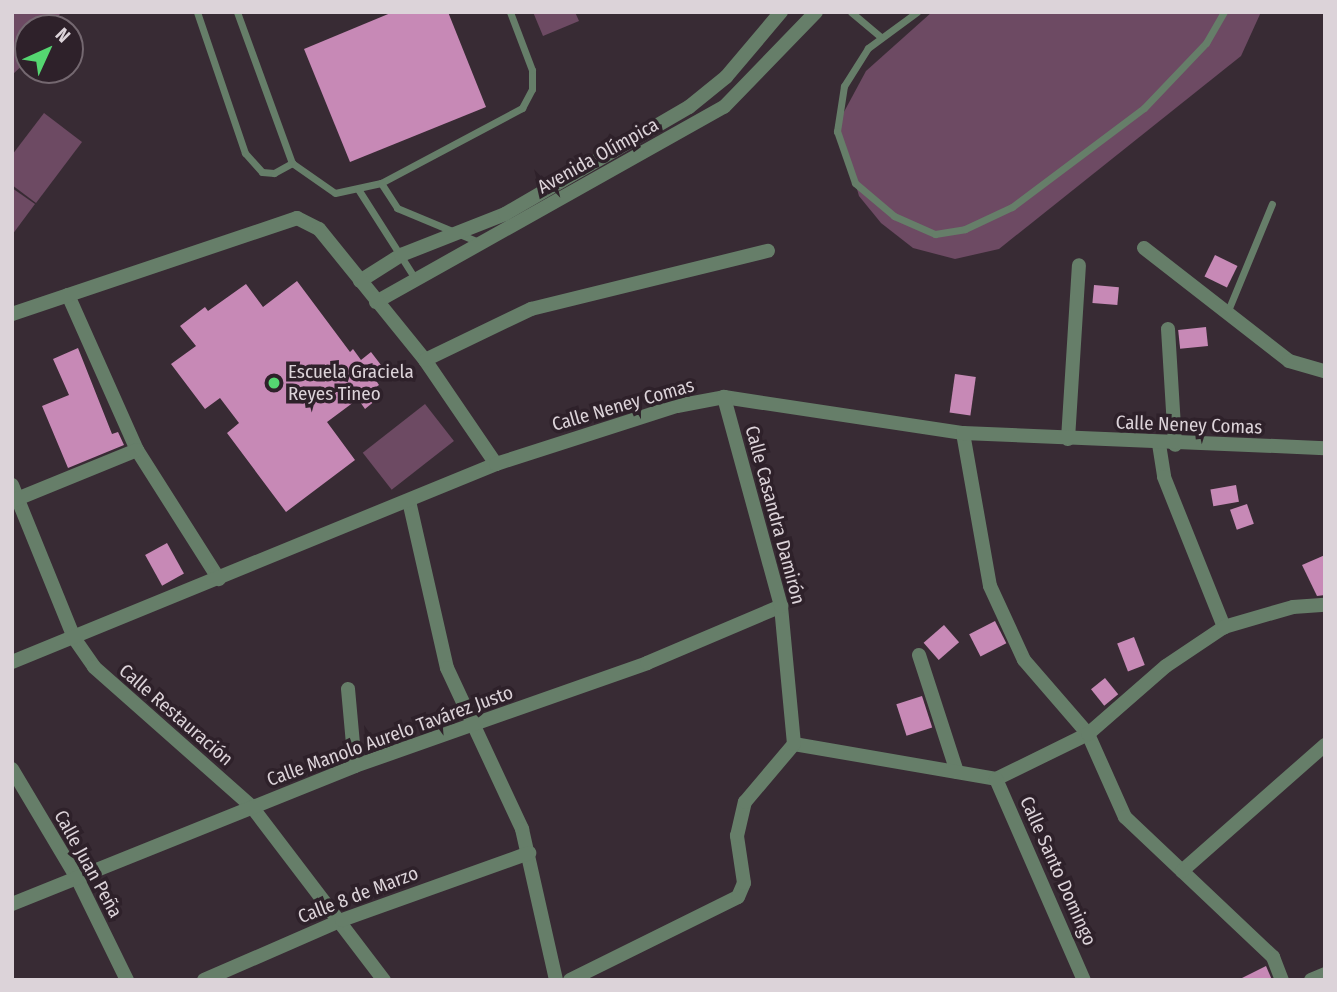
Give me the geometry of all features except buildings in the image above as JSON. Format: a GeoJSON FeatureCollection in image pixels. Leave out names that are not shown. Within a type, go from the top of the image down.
{"type":"FeatureCollection","features":[{"type":"Feature","properties":{"kind":"street"},"geometry":{"type":"LineString","coordinates":[[360,281],[401,255],[505,214],[689,107],[726,77],[781,12]]}},
{"type":"Feature","properties":{"kind":"street","name":"Avenida Olímpica"},"geometry":{"type":"LineString","coordinates":[[376,302],[724,107],[816,12]]}},
{"type":"Feature","properties":{"kind":"street"},"geometry":{"type":"LineString","coordinates":[[12,314],[297,218],[319,229],[425,360],[495,464]]}},
{"type":"Feature","properties":{"kind":"street"},"geometry":{"type":"LineString","coordinates":[[1144,248],[1289,361],[1325,371]]}},
{"type":"Feature","properties":{"kind":"street"},"geometry":{"type":"LineString","coordinates":[[425,360],[531,309],[768,251]]}},
{"type":"Feature","properties":{"kind":"street"},"geometry":{"type":"LineString","coordinates":[[1068,439],[1079,265]]}},
{"type":"Feature","properties":{"kind":"street"},"geometry":{"type":"LineString","coordinates":[[68,295],[137,450],[219,579]]}},
{"type":"Feature","properties":{"kind":"street"},"geometry":{"type":"LineString","coordinates":[[1168,329],[1175,445]]}},
{"type":"Feature","properties":{"kind":"street","name":"Calle Neney Comas"},"geometry":{"type":"LineString","coordinates":[[12,662],[495,464],[677,406],[724,397],[963,433],[1175,445],[1325,448]]}},
{"type":"Feature","properties":{"kind":"street","name":"Calle Casandra Damirón"},"geometry":{"type":"LineString","coordinates":[[724,397],[781,606],[794,744]]}},
{"type":"Feature","properties":{"kind":"street"},"geometry":{"type":"LineString","coordinates":[[963,433],[990,586],[1024,660],[1088,734],[1125,817],[1273,957],[1282,980]]}},
{"type":"Feature","properties":{"kind":"street"},"geometry":{"type":"LineString","coordinates":[[1159,444],[1164,477],[1224,627]]}},
{"type":"Feature","properties":{"kind":"street"},"geometry":{"type":"LineString","coordinates":[[14,495],[137,450]]}},
{"type":"Feature","properties":{"kind":"street","name":"Calle Restauración"},"geometry":{"type":"LineString","coordinates":[[14,495],[74,638],[116,691],[252,807],[342,920],[384,980]]}},
{"type":"Feature","properties":{"kind":"street"},"geometry":{"type":"LineString","coordinates":[[409,501],[447,668],[478,724],[529,853],[556,980]]}},
{"type":"Feature","properties":{"kind":"street"},"geometry":{"type":"LineString","coordinates":[[569,980],[738,897],[744,883],[737,836],[744,802],[794,744],[996,779],[1088,734],[1166,666],[1224,627],[1293,607],[1325,605]]}},
{"type":"Feature","properties":{"kind":"street","name":"Calle Manolo Aurelo Tavárez Justo"},"geometry":{"type":"LineString","coordinates":[[12,904],[355,766],[647,663],[781,606]]}},
{"type":"Feature","properties":{"kind":"street"},"geometry":{"type":"LineString","coordinates":[[919,655],[957,772]]}},
{"type":"Feature","properties":{"kind":"street"},"geometry":{"type":"LineString","coordinates":[[348,689],[355,766]]}},
{"type":"Feature","properties":{"kind":"street"},"geometry":{"type":"LineString","coordinates":[[1182,871],[1325,745]]}},
{"type":"Feature","properties":{"kind":"street","name":"Calle Juan Peña"},"geometry":{"type":"LineString","coordinates":[[12,769],[77,878],[127,980]]}},
{"type":"Feature","properties":{"kind":"street","name":"Calle Santo Domingo"},"geometry":{"type":"LineString","coordinates":[[996,779],[1084,980]]}},
{"type":"Feature","properties":{"kind":"street","name":"Calle 8 de Marzo"},"geometry":{"type":"LineString","coordinates":[[204,980],[342,920],[529,853]]}},
{"type":"Feature","properties":{"kind":"street"},"geometry":{"type":"LineString","coordinates":[[1311,980],[1325,974]]}},
{"type":"Feature","properties":{"kind":"lane"},"geometry":{"type":"LineString","coordinates":[[197,12],[244,153],[262,172],[274,173],[292,163]]}},
{"type":"Feature","properties":{"kind":"lane"},"geometry":{"type":"LineString","coordinates":[[237,12],[292,163],[335,193],[381,183],[522,107],[532,89],[531,70],[510,12]]}},
{"type":"Feature","properties":{"kind":"lane"},"geometry":{"type":"LineString","coordinates":[[850,12],[881,37]]}},
{"type":"Feature","properties":{"kind":"lane"},"geometry":{"type":"LineString","coordinates":[[917,12],[881,37],[844,86],[837,131],[855,183],[894,216],[934,234],[965,229],[1012,207],[1144,108],[1206,43],[1224,12]]}},
{"type":"Feature","properties":{"kind":"lane"},"geometry":{"type":"LineString","coordinates":[[381,183],[397,208],[481,243]]}},
{"type":"Feature","properties":{"kind":"lane"},"geometry":{"type":"LineString","coordinates":[[358,189],[416,280]]}},
{"type":"Feature","properties":{"kind":"lane"},"geometry":{"type":"LineString","coordinates":[[1227,313],[1272,204]]}},
{"type":"Feature","properties":{"kind":"shaded area"},"geometry":{"type":"Polygon","coordinates":[[[12,12],[61,12],[14,14],[12,75],[12,12]]]}},
{"type":"Feature","properties":{"kind":"shaded area"},"geometry":{"type":"Polygon","coordinates":[[[533,12],[575,12],[579,21],[543,36],[533,12]]]}},
{"type":"Feature","properties":{"kind":"shaded area"},"geometry":{"type":"Polygon","coordinates":[[[932,12],[1261,12],[1241,56],[999,249],[955,259],[913,248],[881,223],[859,196],[838,123],[866,71],[932,12]]]}},
{"type":"Feature","properties":{"kind":"shaded area"},"geometry":{"type":"Polygon","coordinates":[[[44,113],[82,142],[36,203],[12,185],[12,155],[44,113]]]}},
{"type":"Feature","properties":{"kind":"shaded area"},"geometry":{"type":"Polygon","coordinates":[[[12,188],[35,204],[12,235],[12,188]]]}},
{"type":"Feature","properties":{"kind":"shaded area"},"geometry":{"type":"Polygon","coordinates":[[[425,404],[454,441],[392,490],[363,453],[425,404]]]}},
{"type":"Feature","properties":{"kind":"place","name":"Escuela Graciela Reyes Tineo"},"geometry":{"type":"Point","coordinates":[274,383]}}]}
